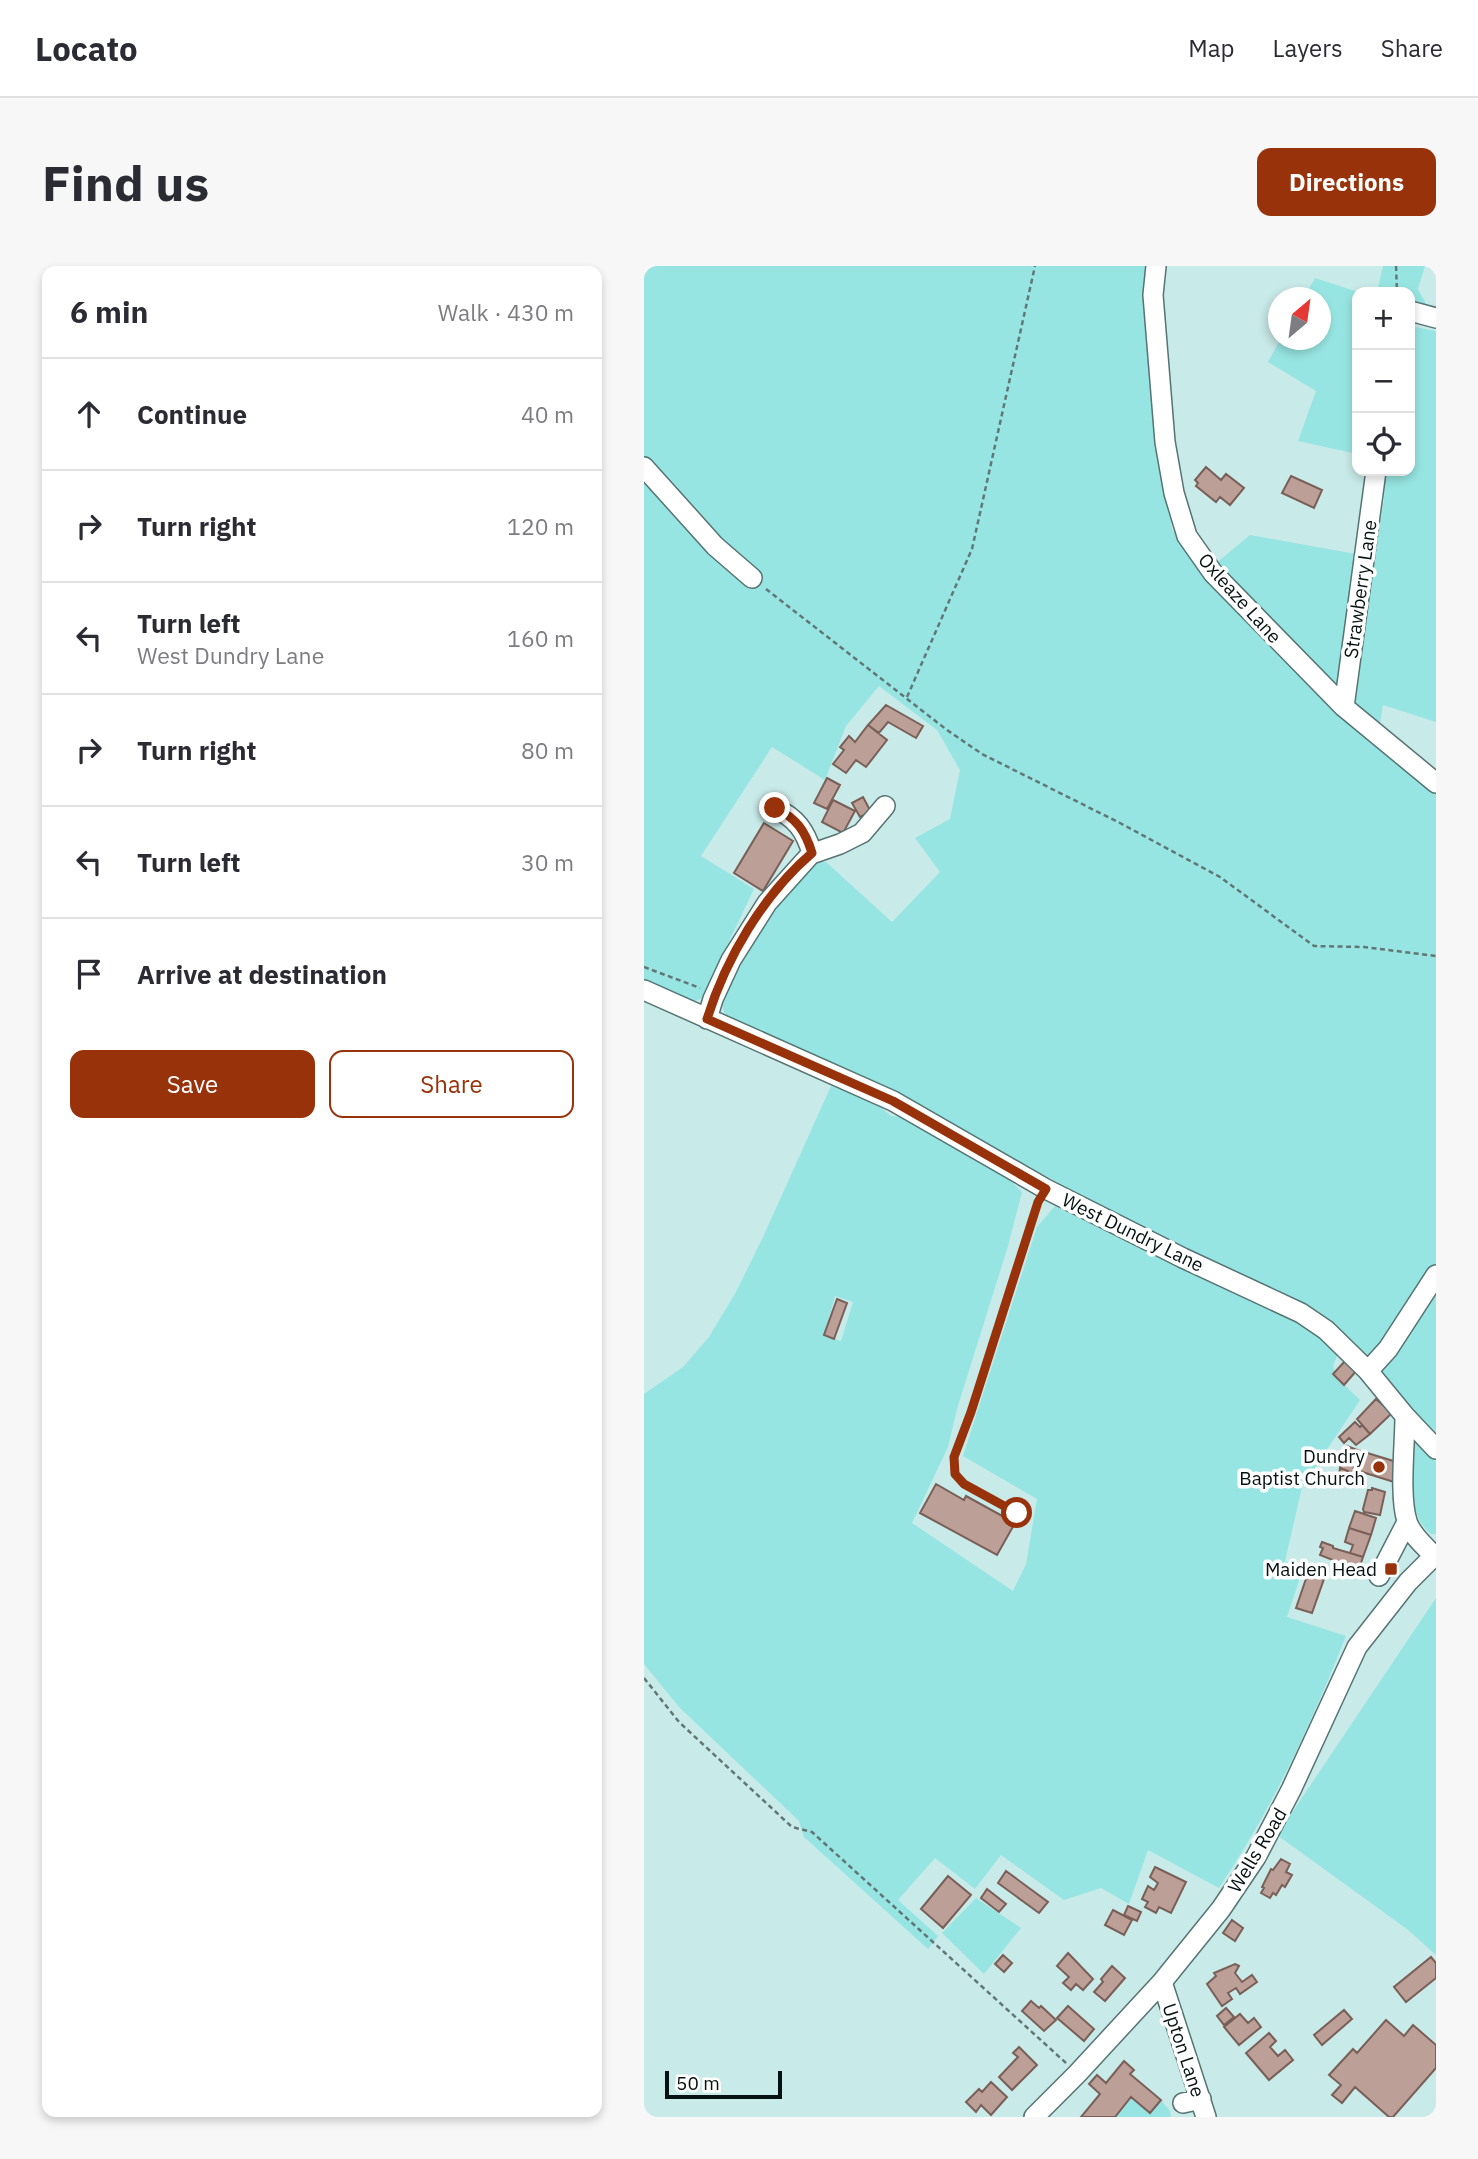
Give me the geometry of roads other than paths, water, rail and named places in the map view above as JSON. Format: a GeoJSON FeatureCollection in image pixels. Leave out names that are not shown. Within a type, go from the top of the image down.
{"type":"FeatureCollection","features":[{"type":"Feature","properties":{"kind":"street","name":"Oxleaze Lane"},"geometry":{"type":"LineString","coordinates":[[1156,266],[1153,295],[1165,442],[1174,493],[1187,536],[1213,573],[1344,707],[1436,783]]}},
{"type":"Feature","properties":{"kind":"street"},"geometry":{"type":"LineString","coordinates":[[1415,312],[1436,318]]}},
{"type":"Feature","properties":{"kind":"street"},"geometry":{"type":"LineString","coordinates":[[644,467],[715,546],[752,578]]}},
{"type":"Feature","properties":{"kind":"street","name":"Strawberry Lane"},"geometry":{"type":"LineString","coordinates":[[1344,707],[1375,476]]}},
{"type":"Feature","properties":{"kind":"street"},"geometry":{"type":"LineString","coordinates":[[707,1019],[731,960],[767,903],[812,853],[862,833],[885,806]]}},
{"type":"Feature","properties":{"kind":"street"},"geometry":{"type":"LineString","coordinates":[[775,808],[797,821],[806,834],[812,853]]}},
{"type":"Feature","properties":{"kind":"street","name":"West Dundry Lane"},"geometry":{"type":"LineString","coordinates":[[644,990],[893,1101],[1046,1189],[1183,1258],[1301,1313],[1326,1330],[1368,1371],[1436,1448]]}},
{"type":"Feature","properties":{"kind":"street"},"geometry":{"type":"LineString","coordinates":[[1368,1371],[1388,1349],[1436,1275]]}},
{"type":"Feature","properties":{"kind":"street"},"geometry":{"type":"LineString","coordinates":[[1405,1416],[1404,1493],[1407,1522],[1418,1539],[1435,1555]]}},
{"type":"Feature","properties":{"kind":"street"},"geometry":{"type":"LineString","coordinates":[[1379,1576],[1407,1522]]}},
{"type":"Feature","properties":{"kind":"street","name":"Wells Road"},"geometry":{"type":"LineString","coordinates":[[1034,2117],[1162,1982],[1221,1909],[1256,1857],[1291,1790],[1357,1647],[1408,1581],[1435,1555]]}},
{"type":"Feature","properties":{"kind":"street","name":"Upton Lane"},"geometry":{"type":"LineString","coordinates":[[1162,1982],[1197,2106]]}},
{"type":"Feature","properties":{"kind":"place","name":"Dundry Baptist Church"},"geometry":{"type":"Point","coordinates":[1379,1467]}},
{"type":"Feature","properties":{"kind":"place","name":"Maiden Head"},"geometry":{"type":"Point","coordinates":[1391,1569]}}]}
